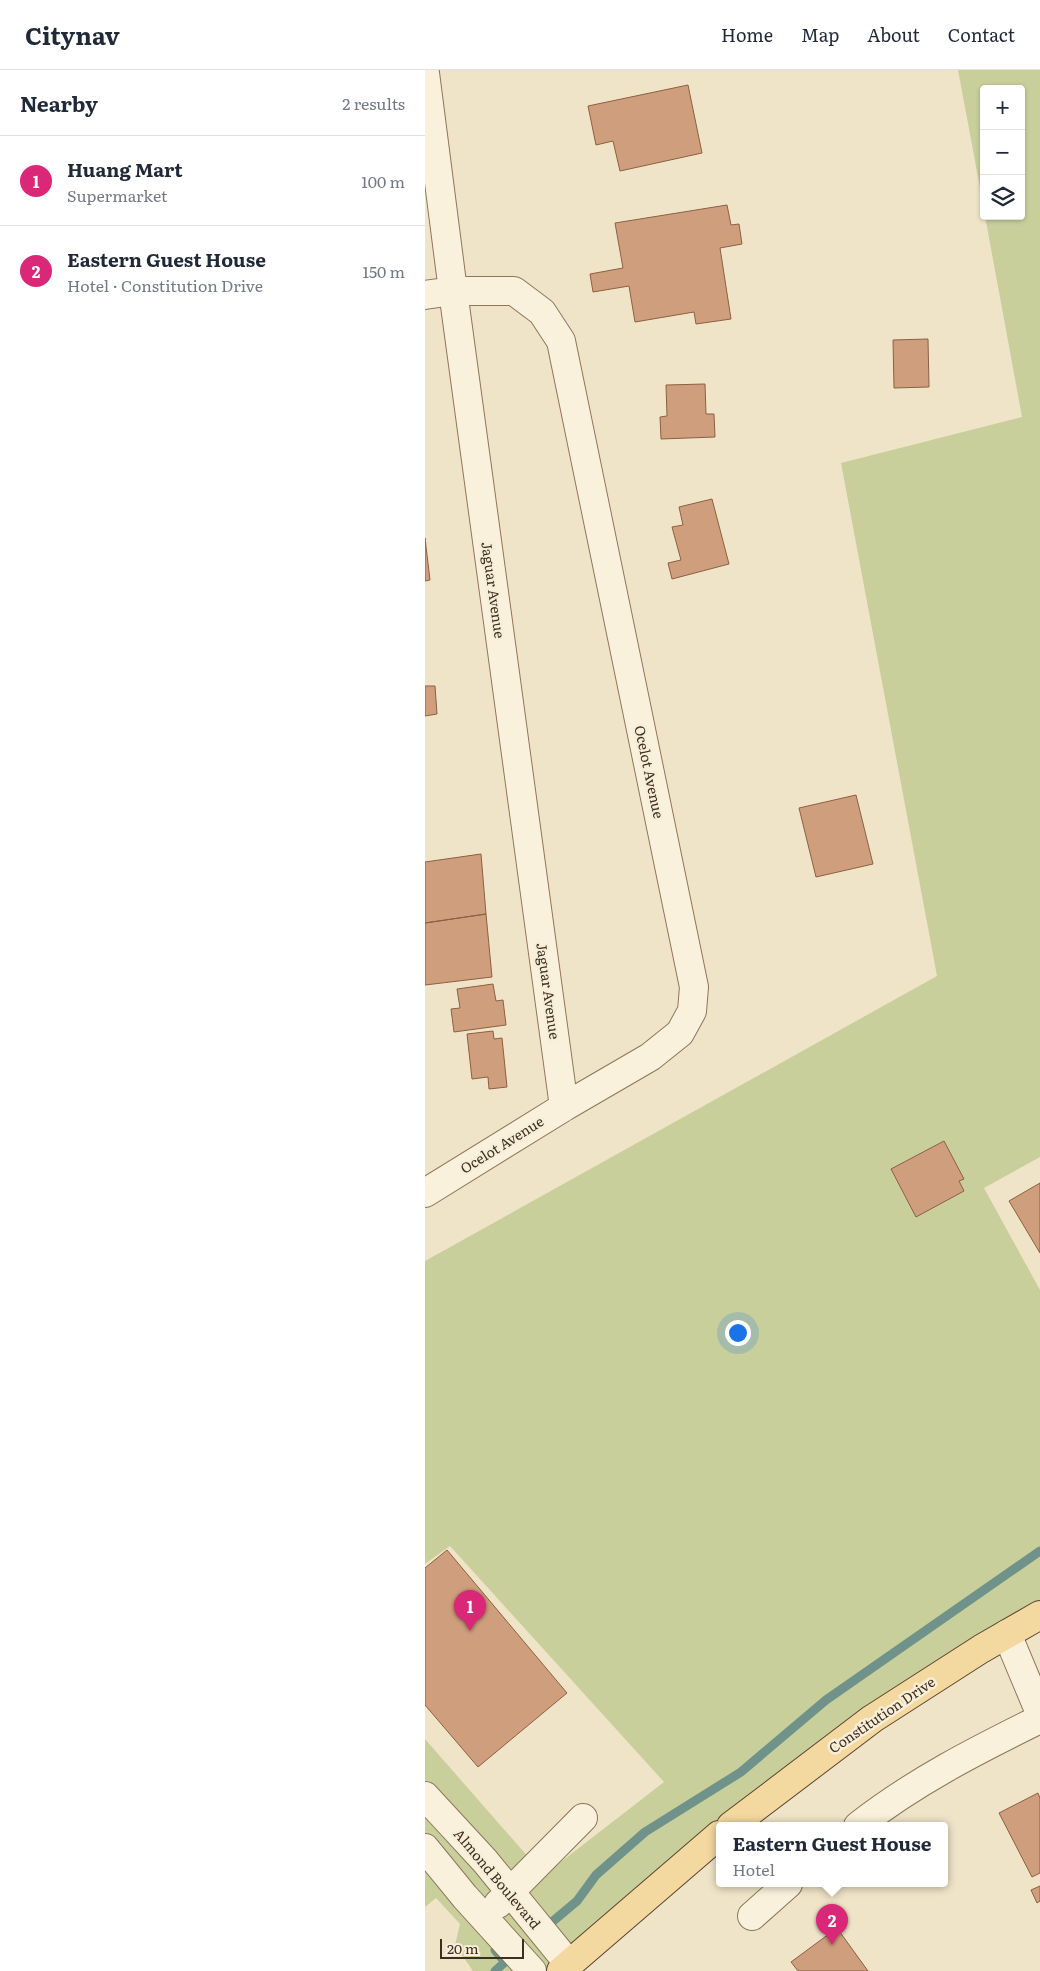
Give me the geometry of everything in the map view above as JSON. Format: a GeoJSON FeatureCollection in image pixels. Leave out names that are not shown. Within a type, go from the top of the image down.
{"type":"FeatureCollection","features":[{"type":"Feature","properties":{"kind":"main road","name":"Constitution Drive"},"geometry":{"type":"LineString","coordinates":[[744,1822],[873,1719],[1040,1615]]}},
{"type":"Feature","properties":{"kind":"main road"},"geometry":{"type":"LineString","coordinates":[[565,1967],[716,1838]]}},
{"type":"Feature","properties":{"kind":"street","name":"Jaguar Avenue"},"geometry":{"type":"LineString","coordinates":[[425,73],[564,1107]]}},
{"type":"Feature","properties":{"kind":"street","name":"Ocelot Avenue"},"geometry":{"type":"LineString","coordinates":[[425,295],[453,291],[514,291],[542,312],[561,341],[694,987],[692,1011],[680,1033],[650,1056],[425,1193]]}},
{"type":"Feature","properties":{"kind":"street"},"geometry":{"type":"LineString","coordinates":[[1007,1634],[1040,1713]]}},
{"type":"Feature","properties":{"kind":"street"},"geometry":{"type":"LineString","coordinates":[[863,1822],[882,1807],[937,1773],[985,1746],[1040,1719]]}},
{"type":"Feature","properties":{"kind":"street","name":"Almond Boulevard"},"geometry":{"type":"LineString","coordinates":[[425,1796],[485,1861],[565,1967]]}},
{"type":"Feature","properties":{"kind":"street"},"geometry":{"type":"LineString","coordinates":[[484,1918],[583,1818]]}},
{"type":"Feature","properties":{"kind":"street"},"geometry":{"type":"LineString","coordinates":[[425,1848],[532,1971]]}},
{"type":"Feature","properties":{"kind":"street"},"geometry":{"type":"LineString","coordinates":[[752,1916],[785,1887]]}},
{"type":"Feature","properties":{"kind":"green space"},"geometry":{"type":"Polygon","coordinates":[[[958,70],[1040,70],[1040,1157],[984,1188],[1040,1290],[1040,1615],[873,1719],[752,1822],[716,1822],[716,1853],[577,1971],[473,1971],[455,1945],[460,1924],[436,1898],[425,1907],[425,1739],[544,1875],[664,1782],[450,1546],[425,1564],[425,1261],[937,976],[841,463],[1022,417],[986,220],[1025,220],[1025,85],[980,85],[980,188],[958,70]]]}},
{"type":"Feature","properties":{"kind":"building"},"geometry":{"type":"Polygon","coordinates":[[[688,85],[702,153],[620,171],[613,141],[596,145],[588,106],[688,85]]]}},
{"type":"Feature","properties":{"kind":"building"},"geometry":{"type":"Polygon","coordinates":[[[727,205],[731,225],[739,224],[742,244],[720,248],[731,319],[696,324],[694,312],[635,322],[629,286],[593,292],[590,274],[623,268],[615,223],[727,205]]]}},
{"type":"Feature","properties":{"kind":"building"},"geometry":{"type":"Polygon","coordinates":[[[928,339],[929,387],[894,388],[893,340],[928,339]]]}},
{"type":"Feature","properties":{"kind":"building"},"geometry":{"type":"Polygon","coordinates":[[[705,384],[706,414],[714,414],[715,437],[661,439],[660,417],[667,416],[666,385],[705,384]]]}},
{"type":"Feature","properties":{"kind":"building"},"geometry":{"type":"Polygon","coordinates":[[[712,499],[729,564],[672,579],[668,563],[681,560],[672,527],[683,525],[679,507],[712,499]]]}},
{"type":"Feature","properties":{"kind":"building"},"geometry":{"type":"Polygon","coordinates":[[[425,538],[430,580],[425,581],[425,538]]]}},
{"type":"Feature","properties":{"kind":"building"},"geometry":{"type":"Polygon","coordinates":[[[425,686],[435,686],[437,714],[425,716],[425,686]]]}},
{"type":"Feature","properties":{"kind":"building"},"geometry":{"type":"Polygon","coordinates":[[[856,795],[873,864],[816,877],[799,808],[856,795]]]}},
{"type":"Feature","properties":{"kind":"building"},"geometry":{"type":"Polygon","coordinates":[[[481,854],[486,914],[425,923],[425,862],[481,854]]]}},
{"type":"Feature","properties":{"kind":"building"},"geometry":{"type":"Polygon","coordinates":[[[486,914],[492,977],[425,985],[425,923],[486,914]]]}},
{"type":"Feature","properties":{"kind":"building"},"geometry":{"type":"Polygon","coordinates":[[[493,984],[496,1001],[503,1000],[506,1025],[454,1032],[451,1009],[460,1008],[457,989],[493,984]]]}},
{"type":"Feature","properties":{"kind":"building"},"geometry":{"type":"Polygon","coordinates":[[[493,1031],[494,1039],[502,1038],[507,1087],[489,1089],[488,1077],[472,1079],[467,1034],[493,1031]]]}},
{"type":"Feature","properties":{"kind":"building"},"geometry":{"type":"Polygon","coordinates":[[[944,1141],[964,1179],[959,1181],[964,1191],[916,1217],[891,1169],[944,1141]]]}},
{"type":"Feature","properties":{"kind":"building"},"geometry":{"type":"Polygon","coordinates":[[[1040,1183],[1040,1253],[1009,1201],[1040,1183]]]}},
{"type":"Feature","properties":{"kind":"building"},"geometry":{"type":"Polygon","coordinates":[[[447,1550],[567,1693],[478,1767],[425,1705],[425,1568],[447,1550]]]}},
{"type":"Feature","properties":{"kind":"building"},"geometry":{"type":"Polygon","coordinates":[[[1038,1793],[1040,1798],[1040,1873],[1032,1877],[999,1813],[1038,1793]]]}},
{"type":"Feature","properties":{"kind":"building"},"geometry":{"type":"Polygon","coordinates":[[[1040,1886],[1040,1901],[1037,1903],[1031,1890],[1040,1886]]]}},
{"type":"Feature","properties":{"kind":"building"},"geometry":{"type":"Polygon","coordinates":[[[837,1928],[868,1971],[798,1971],[791,1962],[837,1928]]]}},
{"type":"Feature","properties":{"kind":"waterway"},"geometry":{"type":"LineString","coordinates":[[546,1927],[577,1901],[596,1875],[645,1832],[741,1772],[826,1700],[1040,1551]]}},
{"type":"Feature","properties":{"kind":"waterway"},"geometry":{"type":"LineString","coordinates":[[495,1950],[505,1962],[495,1971]]}},
{"type":"Feature","properties":{"kind":"place","name":"Huang Mart"},"geometry":{"type":"Point","coordinates":[470,1631]}},
{"type":"Feature","properties":{"kind":"place","name":"Eastern Guest House"},"geometry":{"type":"Point","coordinates":[832,1945]}}]}
